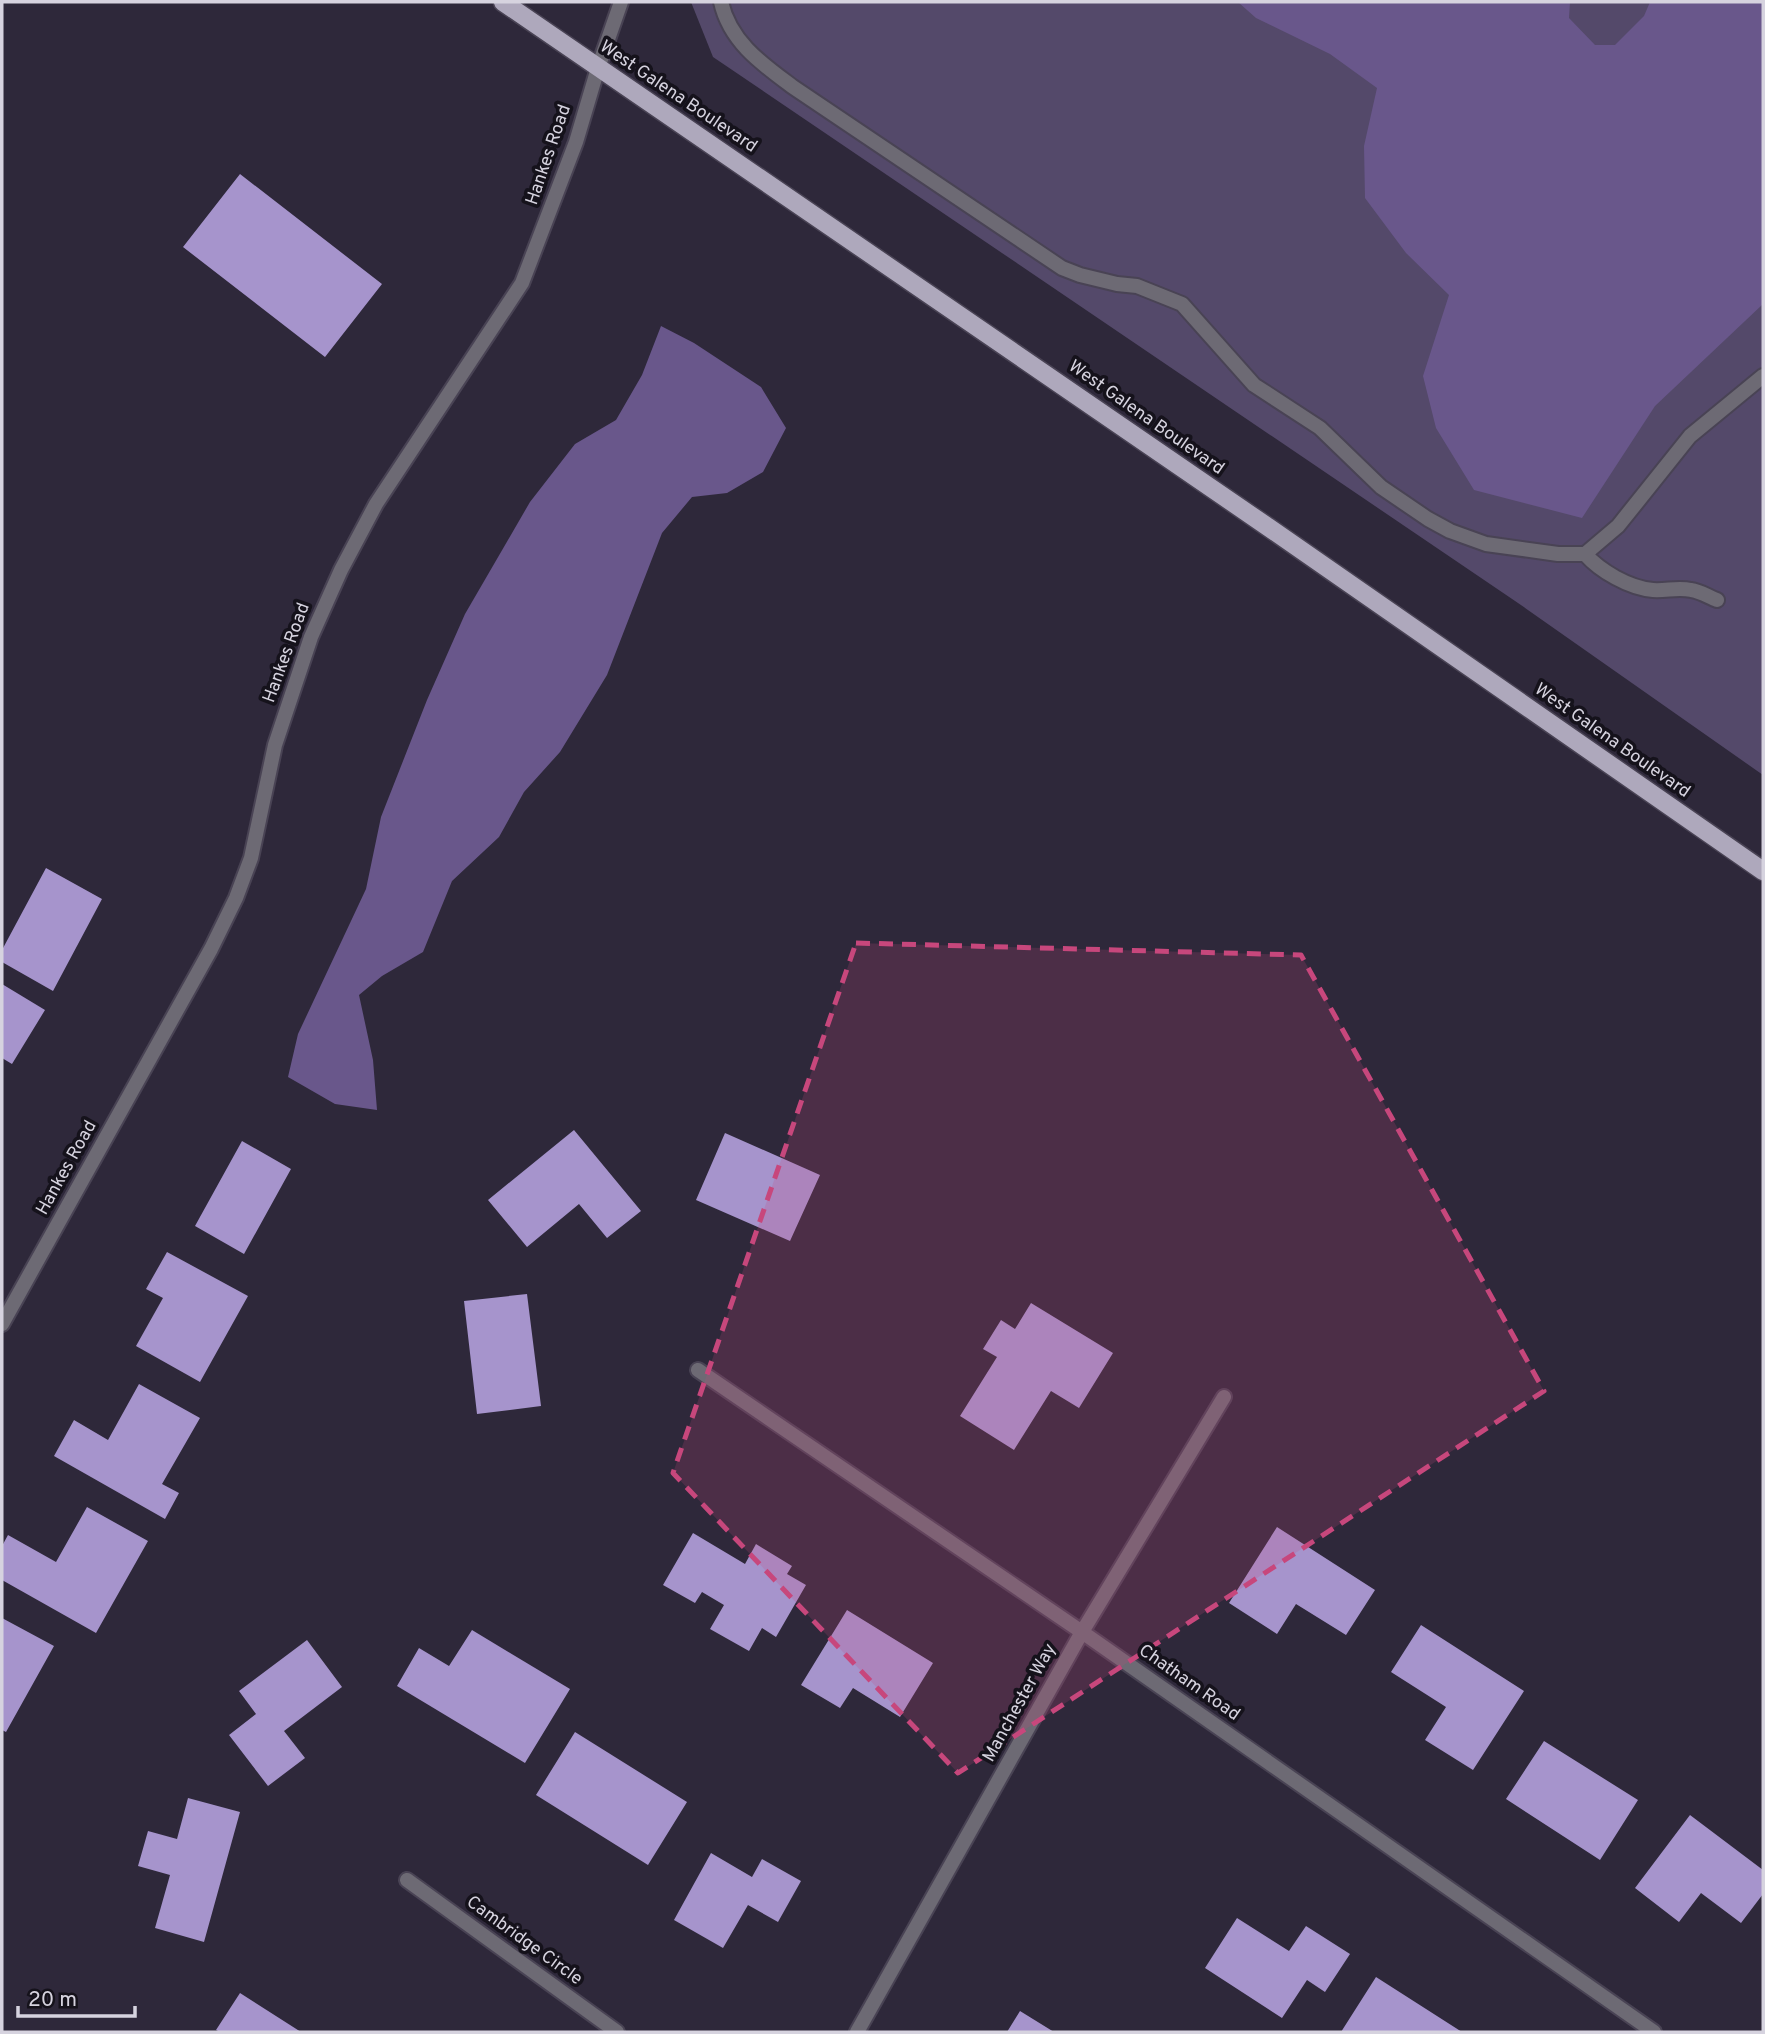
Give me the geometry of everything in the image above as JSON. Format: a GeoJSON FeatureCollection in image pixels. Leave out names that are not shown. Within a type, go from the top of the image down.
{"type":"FeatureCollection","features":[{"type":"Feature","properties":{"kind":"main road","name":"West Galena Boulevard"},"geometry":{"type":"LineString","coordinates":[[503,2],[1763,871]]}},
{"type":"Feature","properties":{"kind":"street","name":"Hankes Road"},"geometry":{"type":"LineString","coordinates":[[2,1324],[211,949],[236,898],[251,858],[275,745],[311,637],[341,570],[376,504],[522,283],[576,142],[621,2]]}},
{"type":"Feature","properties":{"kind":"street"},"geometry":{"type":"LineString","coordinates":[[721,2],[723,12],[738,39],[753,57],[793,87],[1062,268],[1117,284],[1137,286],[1182,304],[1254,385],[1320,428],[1381,486],[1428,519],[1450,531],[1486,544],[1558,554],[1585,554],[1618,526],[1690,436],[1763,376]]}},
{"type":"Feature","properties":{"kind":"street"},"geometry":{"type":"LineString","coordinates":[[1585,554],[1594,564],[1633,586],[1653,590],[1693,590],[1717,600]]}},
{"type":"Feature","properties":{"kind":"street","name":"Chatham Road"},"geometry":{"type":"LineString","coordinates":[[698,1370],[1082,1632],[1654,2032]]}},
{"type":"Feature","properties":{"kind":"street","name":"Manchester Way"},"geometry":{"type":"LineString","coordinates":[[857,2032],[1082,1632],[1224,1396]]}},
{"type":"Feature","properties":{"kind":"street","name":"Cambridge Circle"},"geometry":{"type":"LineString","coordinates":[[407,1880],[617,2032]]}},
{"type":"Feature","properties":{"kind":"highlighted area"},"geometry":{"type":"Polygon","coordinates":[[[856,943],[1301,955],[1544,1391],[958,1773],[673,1473],[856,943]]]}},
{"type":"Feature","properties":{"kind":"shaded area"},"geometry":{"type":"Polygon","coordinates":[[[691,2],[1763,2],[1763,775],[1518,603],[713,57],[691,2]]]}},
{"type":"Feature","properties":{"kind":"shaded area"},"geometry":{"type":"Polygon","coordinates":[[[1238,2],[1570,2],[1569,18],[1595,45],[1615,45],[1644,16],[1650,2],[1763,2],[1763,304],[1655,406],[1582,518],[1474,490],[1436,428],[1423,376],[1449,295],[1406,253],[1365,198],[1364,146],[1377,88],[1330,54],[1256,18],[1238,2]]]}},
{"type":"Feature","properties":{"kind":"shaded area"},"geometry":{"type":"Polygon","coordinates":[[[661,326],[694,343],[761,387],[786,428],[763,472],[727,493],[692,497],[662,533],[607,675],[560,752],[524,792],[499,837],[452,881],[423,952],[382,976],[359,995],[373,1060],[377,1110],[335,1104],[288,1077],[298,1034],[366,889],[381,817],[427,700],[465,614],[530,502],[575,444],[616,420],[642,375],[661,326]]]}},
{"type":"Feature","properties":{"kind":"building"},"geometry":{"type":"Polygon","coordinates":[[[240,174],[382,284],[325,357],[183,247],[240,174]]]}},
{"type":"Feature","properties":{"kind":"building"},"geometry":{"type":"Polygon","coordinates":[[[46,868],[102,899],[53,991],[2,962],[2,950],[46,868]]]}},
{"type":"Feature","properties":{"kind":"building"},"geometry":{"type":"Polygon","coordinates":[[[2,984],[45,1010],[12,1064],[2,1058],[2,984]]]}},
{"type":"Feature","properties":{"kind":"building"},"geometry":{"type":"Polygon","coordinates":[[[574,1130],[641,1211],[607,1238],[579,1204],[527,1247],[488,1200],[574,1130]]]}},
{"type":"Feature","properties":{"kind":"building"},"geometry":{"type":"Polygon","coordinates":[[[725,1133],[820,1175],[790,1241],[696,1200],[725,1133]]]}},
{"type":"Feature","properties":{"kind":"building"},"geometry":{"type":"Polygon","coordinates":[[[242,1141],[291,1169],[244,1254],[195,1226],[242,1141]]]}},
{"type":"Feature","properties":{"kind":"building"},"geometry":{"type":"Polygon","coordinates":[[[167,1252],[248,1296],[200,1382],[136,1346],[163,1298],[146,1289],[167,1252]]]}},
{"type":"Feature","properties":{"kind":"building"},"geometry":{"type":"Polygon","coordinates":[[[527,1294],[541,1406],[477,1414],[464,1301],[527,1294]]]}},
{"type":"Feature","properties":{"kind":"building"},"geometry":{"type":"Polygon","coordinates":[[[1031,1303],[1113,1353],[1079,1408],[1051,1391],[1014,1450],[960,1416],[997,1357],[983,1349],[1001,1320],[1015,1329],[1031,1303]]]}},
{"type":"Feature","properties":{"kind":"building"},"geometry":{"type":"Polygon","coordinates":[[[139,1384],[200,1418],[162,1484],[179,1493],[165,1519],[54,1456],[74,1420],[108,1440],[139,1384]]]}},
{"type":"Feature","properties":{"kind":"building"},"geometry":{"type":"Polygon","coordinates":[[[87,1507],[148,1541],[96,1633],[2,1580],[2,1546],[8,1535],[56,1562],[87,1507]]]}},
{"type":"Feature","properties":{"kind":"building"},"geometry":{"type":"Polygon","coordinates":[[[1277,1527],[1375,1590],[1346,1635],[1296,1604],[1277,1634],[1229,1603],[1277,1527]]]}},
{"type":"Feature","properties":{"kind":"building"},"geometry":{"type":"Polygon","coordinates":[[[693,1533],[745,1564],[756,1544],[792,1566],[787,1574],[806,1585],[776,1637],[762,1628],[749,1651],[710,1629],[724,1605],[702,1592],[695,1603],[663,1585],[693,1533]]]}},
{"type":"Feature","properties":{"kind":"building"},"geometry":{"type":"Polygon","coordinates":[[[847,1610],[933,1663],[900,1717],[853,1688],[840,1708],[801,1685],[847,1610]]]}},
{"type":"Feature","properties":{"kind":"building"},"geometry":{"type":"Polygon","coordinates":[[[2,1618],[54,1646],[6,1732],[2,1730],[2,1618]]]}},
{"type":"Feature","properties":{"kind":"building"},"geometry":{"type":"Polygon","coordinates":[[[1421,1625],[1524,1691],[1473,1770],[1425,1740],[1446,1707],[1391,1672],[1421,1625]]]}},
{"type":"Feature","properties":{"kind":"building"},"geometry":{"type":"Polygon","coordinates":[[[472,1630],[570,1689],[525,1763],[397,1686],[419,1648],[449,1666],[472,1630]]]}},
{"type":"Feature","properties":{"kind":"building"},"geometry":{"type":"Polygon","coordinates":[[[307,1640],[342,1687],[284,1731],[305,1758],[268,1786],[229,1735],[256,1714],[239,1691],[307,1640]]]}},
{"type":"Feature","properties":{"kind":"building"},"geometry":{"type":"Polygon","coordinates":[[[575,1732],[687,1802],[648,1865],[536,1795],[575,1732]]]}},
{"type":"Feature","properties":{"kind":"building"},"geometry":{"type":"Polygon","coordinates":[[[1544,1741],[1638,1800],[1600,1860],[1506,1799],[1544,1741]]]}},
{"type":"Feature","properties":{"kind":"building"},"geometry":{"type":"Polygon","coordinates":[[[188,1798],[240,1812],[204,1942],[155,1928],[170,1875],[138,1866],[148,1831],[177,1839],[188,1798]]]}},
{"type":"Feature","properties":{"kind":"building"},"geometry":{"type":"Polygon","coordinates":[[[1690,1815],[1763,1870],[1763,1894],[1741,1923],[1701,1893],[1679,1922],[1635,1888],[1690,1815]]]}},
{"type":"Feature","properties":{"kind":"building"},"geometry":{"type":"Polygon","coordinates":[[[711,1853],[752,1877],[762,1859],[801,1881],[778,1922],[748,1905],[723,1948],[674,1920],[711,1853]]]}},
{"type":"Feature","properties":{"kind":"building"},"geometry":{"type":"Polygon","coordinates":[[[1237,1918],[1289,1951],[1306,1926],[1350,1954],[1325,1992],[1307,1980],[1282,2018],[1205,1968],[1237,1918]]]}},
{"type":"Feature","properties":{"kind":"building"},"geometry":{"type":"Polygon","coordinates":[[[1376,1977],[1462,2032],[1341,2032],[1376,1977]]]}},
{"type":"Feature","properties":{"kind":"building"},"geometry":{"type":"Polygon","coordinates":[[[240,1993],[301,2032],[216,2030],[240,1993]]]}},
{"type":"Feature","properties":{"kind":"building"},"geometry":{"type":"Polygon","coordinates":[[[1020,2011],[1054,2032],[1007,2032],[1020,2011]]]}}]}
